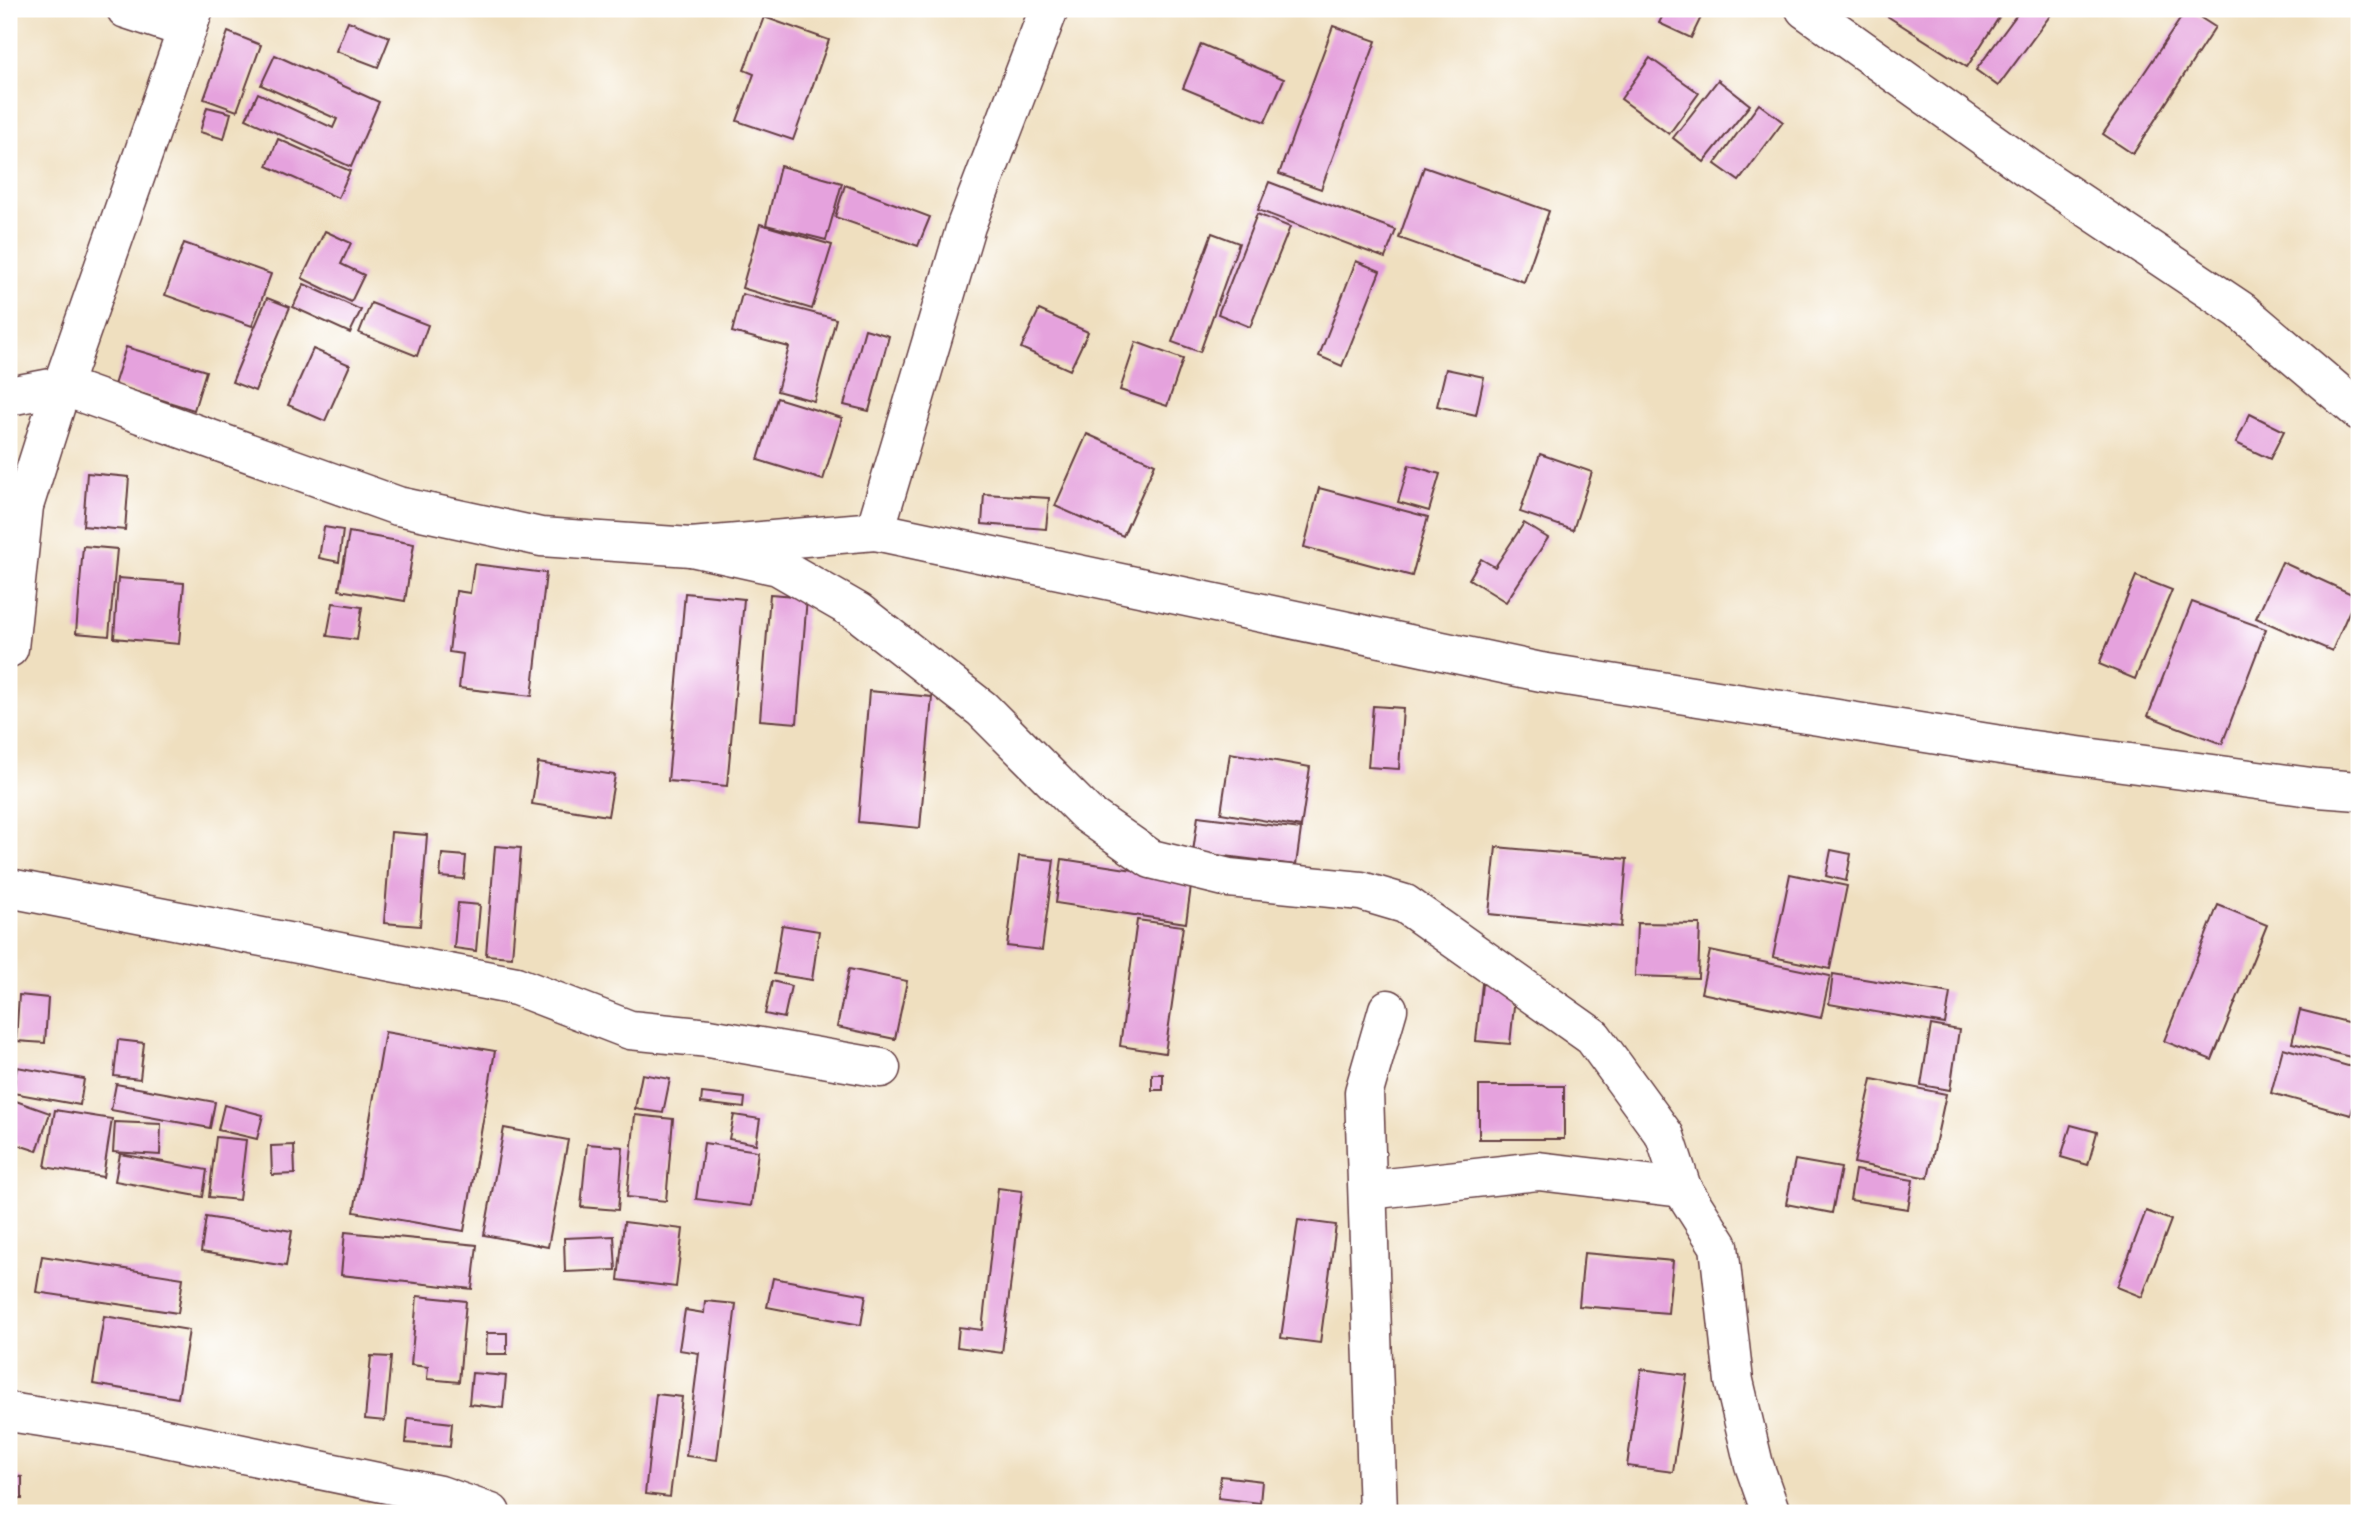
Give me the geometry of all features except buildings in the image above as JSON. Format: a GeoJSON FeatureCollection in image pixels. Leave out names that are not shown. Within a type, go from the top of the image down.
{"type":"FeatureCollection","features":[{"type":"Feature","properties":{"kind":"street"},"geometry":{"type":"LineString","coordinates":[[9,648],[24,506],[62,386],[191,19],[126,9]]}},
{"type":"Feature","properties":{"kind":"street"},"geometry":{"type":"LineString","coordinates":[[875,531],[966,226],[1049,9]]}},
{"type":"Feature","properties":{"kind":"street"},"geometry":{"type":"LineString","coordinates":[[1805,9],[2028,168],[2240,310],[2359,411]]}},
{"type":"Feature","properties":{"kind":"street"},"geometry":{"type":"LineString","coordinates":[[9,396],[62,386],[398,506],[541,537],[691,547],[778,566],[858,612],[982,709],[1087,814],[1151,859],[1229,878],[1361,891],[1405,904],[1592,1037],[1665,1136],[1682,1188],[1719,1247],[1734,1381],[1754,1465],[1771,1513]]}},
{"type":"Feature","properties":{"kind":"street"},"geometry":{"type":"LineString","coordinates":[[691,547],[875,531],[1541,672],[2013,747],[2359,791]]}},
{"type":"Feature","properties":{"kind":"street"},"geometry":{"type":"LineString","coordinates":[[9,888],[516,986],[630,1030],[709,1038],[881,1068]]}},
{"type":"Feature","properties":{"kind":"street"},"geometry":{"type":"LineString","coordinates":[[1378,1513],[1364,1092],[1388,1009]]}},
{"type":"Feature","properties":{"kind":"street"},"geometry":{"type":"LineString","coordinates":[[1369,1190],[1538,1171],[1682,1188]]}},
{"type":"Feature","properties":{"kind":"street"},"geometry":{"type":"LineString","coordinates":[[9,1412],[131,1431],[413,1490],[491,1513]]}}]}
